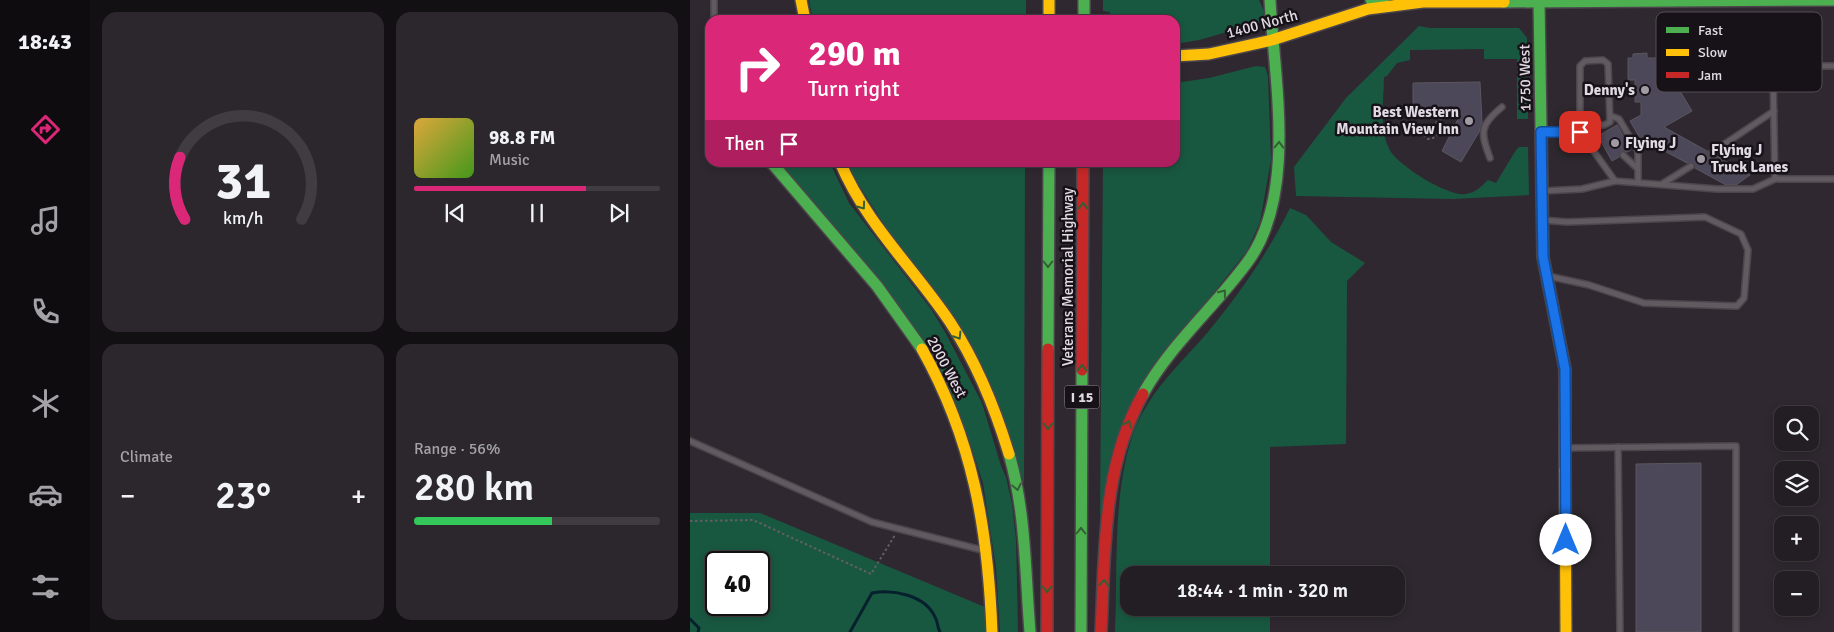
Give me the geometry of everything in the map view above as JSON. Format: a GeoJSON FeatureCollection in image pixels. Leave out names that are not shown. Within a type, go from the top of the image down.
{"type":"FeatureCollection","features":[{"type":"Feature","properties":{"kind":"main road"},"geometry":{"type":"LineString","coordinates":[[801,0],[804,15]]}},
{"type":"Feature","properties":{"kind":"main road"},"geometry":{"type":"LineString","coordinates":[[1049,0],[1050,15]]}},
{"type":"Feature","properties":{"kind":"main road"},"geometry":{"type":"LineString","coordinates":[[1084,0],[1084,15]]}},
{"type":"Feature","properties":{"kind":"main road"},"geometry":{"type":"LineString","coordinates":[[1101,632],[1111,483],[1118,447],[1132,414],[1147,387],[1250,258],[1266,228],[1278,178],[1279,141],[1270,0]]}},
{"type":"Feature","properties":{"kind":"main road"},"geometry":{"type":"LineString","coordinates":[[1371,0],[1388,6]]}},
{"type":"Feature","properties":{"kind":"main road","name":"1750 West"},"geometry":{"type":"LineString","coordinates":[[1539,0],[1543,257],[1565,369],[1566,632]]}},
{"type":"Feature","properties":{"kind":"main road","name":"1400 North"},"geometry":{"type":"LineString","coordinates":[[1180,56],[1209,54],[1272,40],[1349,14],[1388,6],[1423,2],[1834,0]]}},
{"type":"Feature","properties":{"kind":"main road","name":"2000 West"},"geometry":{"type":"LineString","coordinates":[[775,167],[892,304],[927,356],[952,408],[971,461],[984,517],[989,551],[992,632]]}},
{"type":"Feature","properties":{"kind":"main road"},"geometry":{"type":"LineString","coordinates":[[842,167],[856,197],[939,306],[962,341],[984,384],[1008,448],[1017,488],[1024,532],[1030,632]]}},
{"type":"Feature","properties":{"kind":"main road","name":"Veterans Memorial Highway"},"geometry":{"type":"LineString","coordinates":[[1047,632],[1049,167]]}},
{"type":"Feature","properties":{"kind":"main road","name":"Veterans Memorial Highway"},"geometry":{"type":"LineString","coordinates":[[1081,632],[1083,167]]}},
{"type":"Feature","properties":{"kind":"lane"},"geometry":{"type":"LineString","coordinates":[[714,0],[714,15]]}},
{"type":"Feature","properties":{"kind":"lane"},"geometry":{"type":"LineString","coordinates":[[1580,125],[1608,127],[1610,122],[1608,64],[1603,60],[1584,61],[1580,66],[1580,125],[1580,132],[1615,181]]}},
{"type":"Feature","properties":{"kind":"lane"},"geometry":{"type":"LineString","coordinates":[[1774,92],[1775,179]]}},
{"type":"Feature","properties":{"kind":"lane"},"geometry":{"type":"LineString","coordinates":[[1490,158],[1483,138],[1488,119],[1502,107]]}},
{"type":"Feature","properties":{"kind":"lane"},"geometry":{"type":"LineString","coordinates":[[1711,153],[1774,111]]}},
{"type":"Feature","properties":{"kind":"lane"},"geometry":{"type":"LineString","coordinates":[[1611,116],[1619,119],[1638,151],[1638,182]]}},
{"type":"Feature","properties":{"kind":"lane"},"geometry":{"type":"LineString","coordinates":[[1541,132],[1580,132]]}},
{"type":"Feature","properties":{"kind":"lane"},"geometry":{"type":"LineString","coordinates":[[1623,155],[1638,169]]}},
{"type":"Feature","properties":{"kind":"lane"},"geometry":{"type":"LineString","coordinates":[[1661,184],[1691,166]]}},
{"type":"Feature","properties":{"kind":"lane"},"geometry":{"type":"LineString","coordinates":[[1542,191],[1582,189],[1615,181],[1717,189],[1753,189],[1775,179],[1834,179]]}},
{"type":"Feature","properties":{"kind":"lane"},"geometry":{"type":"LineString","coordinates":[[1542,220],[1568,222],[1705,217],[1741,234],[1748,250],[1744,298],[1738,306],[1644,303],[1590,285],[1548,276]]}},
{"type":"Feature","properties":{"kind":"lane"},"geometry":{"type":"LineString","coordinates":[[690,441],[872,522],[989,551]]}},
{"type":"Feature","properties":{"kind":"lane"},"geometry":{"type":"LineString","coordinates":[[1565,448],[1736,446],[1736,632]]}},
{"type":"Feature","properties":{"kind":"lane"},"geometry":{"type":"LineString","coordinates":[[1618,447],[1620,632]]}},
{"type":"Feature","properties":{"kind":"path"},"geometry":{"type":"LineString","coordinates":[[1446,116],[1426,129],[1424,135],[1428,139],[1433,138],[1454,124]]}},
{"type":"Feature","properties":{"kind":"path"},"geometry":{"type":"LineString","coordinates":[[690,521],[753,520],[871,574],[898,529]]}},
{"type":"Feature","properties":{"kind":"green space"},"geometry":{"type":"Polygon","coordinates":[[[809,0],[1026,0],[1026,15],[812,15],[809,0]]]}},
{"type":"Feature","properties":{"kind":"green space"},"geometry":{"type":"Polygon","coordinates":[[[1103,0],[1259,0],[1265,14],[1259,23],[1199,40],[1180,43],[1180,15],[1110,15],[1110,12],[1103,11],[1103,0]]]}},
{"type":"Feature","properties":{"kind":"green space"},"geometry":{"type":"Polygon","coordinates":[[[1419,26],[1430,28],[1519,28],[1527,38],[1528,119],[1517,119],[1517,59],[1484,59],[1484,49],[1410,50],[1410,60],[1397,63],[1387,76],[1384,77],[1383,125],[1384,135],[1391,152],[1414,173],[1426,180],[1448,191],[1466,194],[1475,191],[1488,180],[1496,183],[1516,150],[1519,147],[1528,147],[1529,195],[1453,199],[1296,196],[1294,167],[1346,98],[1419,26]]]}},
{"type":"Feature","properties":{"kind":"green space"},"geometry":{"type":"Polygon","coordinates":[[[1256,66],[1265,67],[1268,76],[1271,160],[1260,222],[1247,251],[1165,354],[1100,517],[1103,167],[1180,167],[1180,82],[1209,78],[1256,66]]]}},
{"type":"Feature","properties":{"kind":"green space"},"geometry":{"type":"Polygon","coordinates":[[[782,167],[832,167],[849,203],[931,309],[982,403],[1006,477],[1012,504],[1016,539],[1018,632],[1000,632],[996,567],[983,483],[971,446],[936,363],[782,167]]]}},
{"type":"Feature","properties":{"kind":"green space"},"geometry":{"type":"Polygon","coordinates":[[[848,167],[1025,167],[1024,484],[1008,434],[899,248],[848,167]]]}},
{"type":"Feature","properties":{"kind":"green space"},"geometry":{"type":"Polygon","coordinates":[[[1290,208],[1306,215],[1331,242],[1365,263],[1347,281],[1346,444],[1270,447],[1270,566],[1120,566],[1120,616],[1270,616],[1270,632],[1115,632],[1120,494],[1124,467],[1140,418],[1162,384],[1208,332],[1231,302],[1272,241],[1290,208]]]}},
{"type":"Feature","properties":{"kind":"green space"},"geometry":{"type":"Polygon","coordinates":[[[690,513],[760,513],[992,610],[992,632],[690,632],[690,513]]]}},
{"type":"Feature","properties":{"kind":"building"},"geometry":{"type":"Polygon","coordinates":[[[1647,53],[1647,58],[1656,58],[1656,92],[1681,92],[1692,111],[1664,127],[1707,151],[1709,157],[1715,155],[1750,175],[1736,185],[1726,185],[1695,168],[1693,162],[1687,163],[1640,138],[1630,121],[1641,115],[1641,102],[1635,102],[1635,80],[1628,80],[1628,58],[1633,58],[1633,54],[1647,53]]]}},
{"type":"Feature","properties":{"kind":"building","name":"Best Western Mountain View Inn"},"geometry":{"type":"Polygon","coordinates":[[[1480,82],[1482,123],[1479,132],[1461,162],[1442,151],[1461,113],[1413,112],[1413,83],[1480,82]]]}},
{"type":"Feature","properties":{"kind":"building","name":"Flying J"},"geometry":{"type":"Polygon","coordinates":[[[1617,125],[1631,150],[1627,152],[1621,151],[1619,157],[1612,161],[1598,136],[1617,125]]]}},
{"type":"Feature","properties":{"kind":"building"},"geometry":{"type":"Polygon","coordinates":[[[1701,463],[1701,632],[1636,632],[1636,464],[1701,463]]]}},
{"type":"Feature","properties":{"kind":"waterway"},"geometry":{"type":"LineString","coordinates":[[850,632],[872,593],[880,592],[908,595],[924,603],[935,617],[940,632]]}},
{"type":"Feature","properties":{"kind":"waterway"},"geometry":{"type":"LineString","coordinates":[[690,619],[699,628],[698,632]]}},
{"type":"Feature","properties":{"kind":"traffic: fast"},"geometry":{"type":"LineString","coordinates":[[1084,0],[1084,15]]}},
{"type":"Feature","properties":{"kind":"traffic: fast"},"geometry":{"type":"LineString","coordinates":[[1143,394],[1166,359],[1249,260],[1264,233],[1273,202],[1278,168],[1279,134],[1270,0]]}},
{"type":"Feature","properties":{"kind":"traffic: fast"},"geometry":{"type":"LineString","coordinates":[[1371,0],[1388,6]]}},
{"type":"Feature","properties":{"kind":"traffic: fast"},"geometry":{"type":"LineString","coordinates":[[1539,0],[1543,257],[1565,369],[1565,470]]}},
{"type":"Feature","properties":{"kind":"traffic: fast"},"geometry":{"type":"LineString","coordinates":[[1504,2],[1834,0]]}},
{"type":"Feature","properties":{"kind":"traffic: fast"},"geometry":{"type":"LineString","coordinates":[[775,167],[877,286],[922,349]]}},
{"type":"Feature","properties":{"kind":"traffic: fast"},"geometry":{"type":"LineString","coordinates":[[1048,349],[1049,167]]}},
{"type":"Feature","properties":{"kind":"traffic: fast"},"geometry":{"type":"LineString","coordinates":[[1081,632],[1082,370]]}},
{"type":"Feature","properties":{"kind":"traffic: fast"},"geometry":{"type":"LineString","coordinates":[[1009,454],[1015,476],[1022,520],[1030,632]]}},
{"type":"Feature","properties":{"kind":"traffic: slow"},"geometry":{"type":"LineString","coordinates":[[801,0],[804,15]]}},
{"type":"Feature","properties":{"kind":"traffic: slow"},"geometry":{"type":"LineString","coordinates":[[1049,0],[1049,15]]}},
{"type":"Feature","properties":{"kind":"traffic: slow"},"geometry":{"type":"LineString","coordinates":[[1180,56],[1209,54],[1272,40],[1368,9],[1423,2],[1504,2]]}},
{"type":"Feature","properties":{"kind":"traffic: slow"},"geometry":{"type":"LineString","coordinates":[[842,167],[876,225],[936,302],[969,353],[998,420],[1009,454]]}},
{"type":"Feature","properties":{"kind":"traffic: slow"},"geometry":{"type":"LineString","coordinates":[[922,349],[954,417],[966,451],[975,486],[987,557],[992,632]]}},
{"type":"Feature","properties":{"kind":"traffic: slow"},"geometry":{"type":"LineString","coordinates":[[1565,470],[1566,632]]}},
{"type":"Feature","properties":{"kind":"traffic: jam"},"geometry":{"type":"LineString","coordinates":[[1082,370],[1083,167]]}},
{"type":"Feature","properties":{"kind":"traffic: jam"},"geometry":{"type":"LineString","coordinates":[[1047,632],[1048,349]]}},
{"type":"Feature","properties":{"kind":"traffic: jam"},"geometry":{"type":"LineString","coordinates":[[1101,632],[1105,541],[1113,480],[1120,450],[1143,394]]}},
{"type":"Feature","properties":{"kind":"place","name":"Denny's"},"geometry":{"type":"Point","coordinates":[1645,90]}},
{"type":"Feature","properties":{"kind":"place","name":"Best Western Mountain View Inn"},"geometry":{"type":"Point","coordinates":[1469,121]}},
{"type":"Feature","properties":{"kind":"place","name":"Flying J"},"geometry":{"type":"Point","coordinates":[1615,143]}},
{"type":"Feature","properties":{"kind":"place","name":"Flying J Truck Lanes"},"geometry":{"type":"Point","coordinates":[1701,159]}},
{"type":"Feature","properties":{"kind":"route"},"geometry":{"type":"LineString","coordinates":[[1566,540],[1565,369],[1543,257],[1541,132],[1580,132]]}}]}
